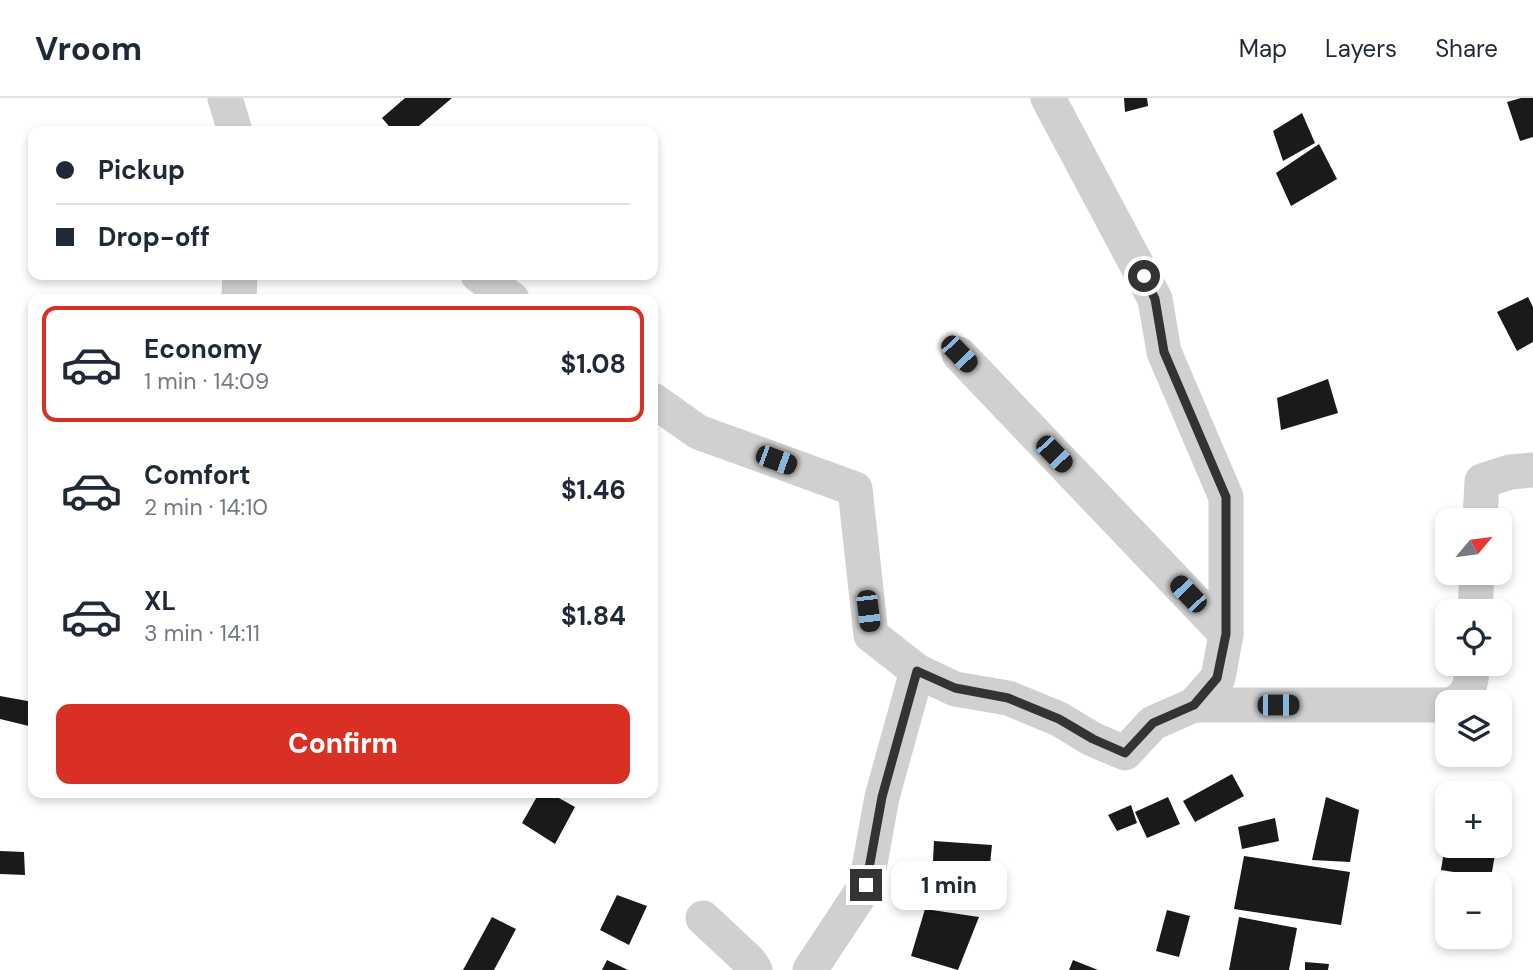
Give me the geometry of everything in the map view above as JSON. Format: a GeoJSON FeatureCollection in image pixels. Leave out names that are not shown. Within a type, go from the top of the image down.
{"type":"FeatureCollection","features":[{"type":"Feature","properties":{"kind":"street"},"geometry":{"type":"LineString","coordinates":[[225,98],[233,126]]}},
{"type":"Feature","properties":{"kind":"street"},"geometry":{"type":"LineString","coordinates":[[1048,98],[1155,299],[1164,352],[1226,497],[1226,634],[1217,678],[1194,705]]}},
{"type":"Feature","properties":{"kind":"street"},"geometry":{"type":"LineString","coordinates":[[485,280],[505,294]]}},
{"type":"Feature","properties":{"kind":"street"},"geometry":{"type":"LineString","coordinates":[[959,354],[1226,634]]}},
{"type":"Feature","properties":{"kind":"street"},"geometry":{"type":"LineString","coordinates":[[658,404],[698,432],[855,489],[871,635],[917,671],[955,688],[1008,698],[1059,719],[1093,739],[1125,753],[1153,723],[1194,705],[1435,705]]}},
{"type":"Feature","properties":{"kind":"street"},"geometry":{"type":"LineString","coordinates":[[1481,508],[1482,481],[1510,472],[1533,470]]}},
{"type":"Feature","properties":{"kind":"street"},"geometry":{"type":"LineString","coordinates":[[810,970],[866,885],[882,797],[917,671]]}},
{"type":"Feature","properties":{"kind":"street"},"geometry":{"type":"LineString","coordinates":[[703,918],[749,961],[755,970]]}},
{"type":"Feature","properties":{"kind":"building"},"geometry":{"type":"Polygon","coordinates":[[[405,98],[452,98],[419,126],[389,126],[382,118],[405,98]]]}},
{"type":"Feature","properties":{"kind":"building"},"geometry":{"type":"Polygon","coordinates":[[[1124,98],[1147,98],[1148,106],[1125,112],[1124,98]]]}},
{"type":"Feature","properties":{"kind":"building"},"geometry":{"type":"Polygon","coordinates":[[[1533,98],[1533,137],[1520,141],[1507,102],[1533,98]]]}},
{"type":"Feature","properties":{"kind":"building"},"geometry":{"type":"Polygon","coordinates":[[[1302,113],[1315,143],[1283,161],[1273,131],[1302,113]]]}},
{"type":"Feature","properties":{"kind":"building"},"geometry":{"type":"Polygon","coordinates":[[[1319,144],[1337,179],[1291,206],[1276,173],[1319,144]]]}},
{"type":"Feature","properties":{"kind":"building"},"geometry":{"type":"Polygon","coordinates":[[[1528,297],[1533,307],[1533,342],[1517,351],[1497,312],[1528,297]]]}},
{"type":"Feature","properties":{"kind":"building"},"geometry":{"type":"Polygon","coordinates":[[[1328,379],[1338,413],[1281,430],[1277,398],[1328,379]]]}},
{"type":"Feature","properties":{"kind":"building"},"geometry":{"type":"Polygon","coordinates":[[[0,696],[28,701],[28,726],[0,719],[0,696]]]}},
{"type":"Feature","properties":{"kind":"building"},"geometry":{"type":"Polygon","coordinates":[[[1232,774],[1244,796],[1195,822],[1183,801],[1232,774]]]}},
{"type":"Feature","properties":{"kind":"building"},"geometry":{"type":"Polygon","coordinates":[[[1168,797],[1180,824],[1147,838],[1135,812],[1168,797]]]}},
{"type":"Feature","properties":{"kind":"building"},"geometry":{"type":"Polygon","coordinates":[[[1326,797],[1359,810],[1350,862],[1312,860],[1326,797]]]}},
{"type":"Feature","properties":{"kind":"building"},"geometry":{"type":"Polygon","coordinates":[[[536,798],[559,798],[575,807],[555,844],[522,823],[536,798]]]}},
{"type":"Feature","properties":{"kind":"building"},"geometry":{"type":"Polygon","coordinates":[[[1131,805],[1137,823],[1117,831],[1108,815],[1131,805]]]}},
{"type":"Feature","properties":{"kind":"building"},"geometry":{"type":"Polygon","coordinates":[[[1275,818],[1279,841],[1242,849],[1238,827],[1275,818]]]}},
{"type":"Feature","properties":{"kind":"building"},"geometry":{"type":"Polygon","coordinates":[[[934,841],[992,845],[986,903],[931,899],[934,841]]]}},
{"type":"Feature","properties":{"kind":"building"},"geometry":{"type":"Polygon","coordinates":[[[0,851],[24,852],[25,875],[0,874],[0,851]]]}},
{"type":"Feature","properties":{"kind":"building"},"geometry":{"type":"Polygon","coordinates":[[[1244,856],[1350,872],[1341,925],[1234,909],[1244,856]]]}},
{"type":"Feature","properties":{"kind":"building"},"geometry":{"type":"Polygon","coordinates":[[[1443,858],[1494,858],[1492,872],[1441,870],[1443,858]]]}},
{"type":"Feature","properties":{"kind":"building"},"geometry":{"type":"Polygon","coordinates":[[[617,895],[647,906],[629,945],[600,930],[617,895]]]}},
{"type":"Feature","properties":{"kind":"building"},"geometry":{"type":"Polygon","coordinates":[[[925,909],[979,917],[958,970],[911,956],[925,909]]]}},
{"type":"Feature","properties":{"kind":"building"},"geometry":{"type":"Polygon","coordinates":[[[1167,910],[1190,916],[1179,957],[1156,951],[1167,910]]]}},
{"type":"Feature","properties":{"kind":"building"},"geometry":{"type":"Polygon","coordinates":[[[492,917],[516,929],[494,970],[463,970],[492,917]]]}},
{"type":"Feature","properties":{"kind":"building"},"geometry":{"type":"Polygon","coordinates":[[[1239,917],[1297,928],[1289,970],[1229,970],[1239,917]]]}},
{"type":"Feature","properties":{"kind":"building"},"geometry":{"type":"Polygon","coordinates":[[[607,960],[628,970],[602,970],[607,960]]]}},
{"type":"Feature","properties":{"kind":"building"},"geometry":{"type":"Polygon","coordinates":[[[1073,960],[1098,970],[1069,970],[1073,960]]]}},
{"type":"Feature","properties":{"kind":"building"},"geometry":{"type":"Polygon","coordinates":[[[1305,962],[1329,964],[1328,970],[1305,970],[1305,962]]]}},
{"type":"Feature","properties":{"kind":"route"},"geometry":{"type":"LineString","coordinates":[[866,885],[882,797],[917,671],[955,688],[1008,698],[1059,719],[1093,739],[1125,753],[1153,723],[1194,705],[1217,678],[1226,634],[1226,497],[1164,352],[1155,299],[1144,276]]}}]}
